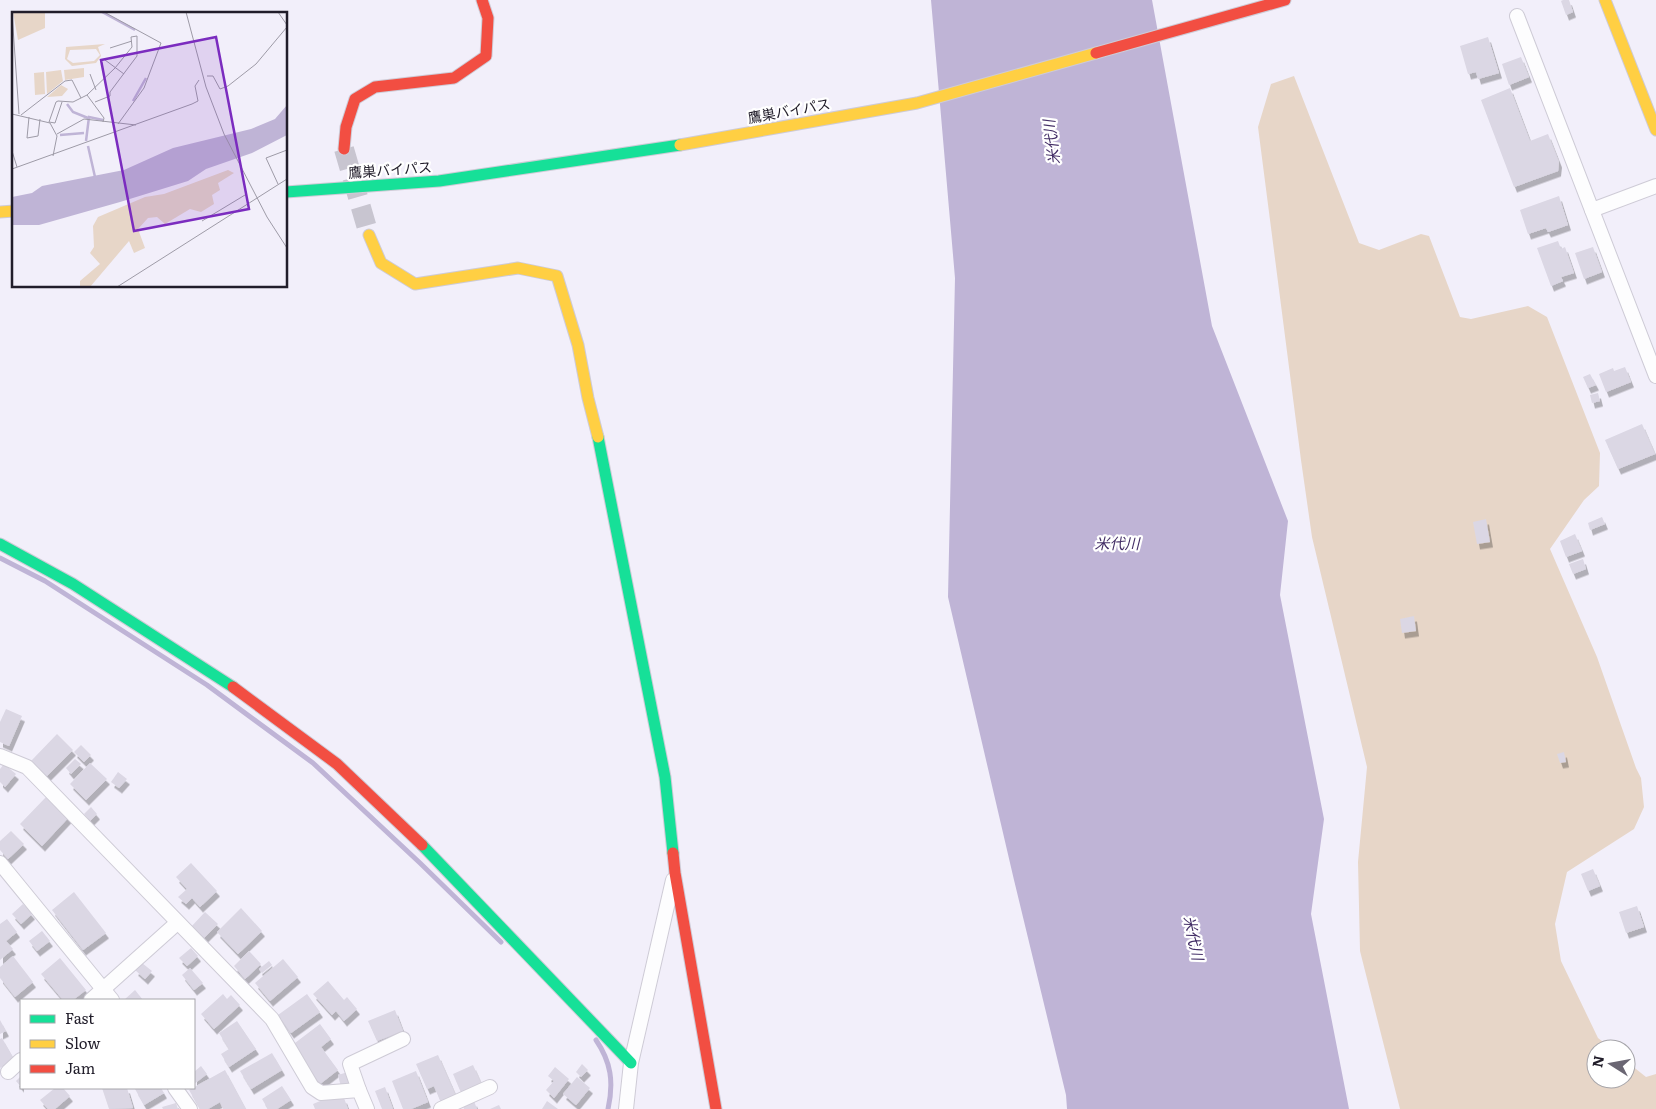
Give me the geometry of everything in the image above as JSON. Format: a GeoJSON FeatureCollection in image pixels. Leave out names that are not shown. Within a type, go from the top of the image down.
{"type":"FeatureCollection","features":[{"type":"Feature","properties":{"kind":"main road"},"geometry":{"type":"LineString","coordinates":[[344,150],[346,127],[355,99],[376,87],[454,78],[486,56],[488,18],[482,0]]}},
{"type":"Feature","properties":{"kind":"main road","name":"鷹巣バイパス"},"geometry":{"type":"LineString","coordinates":[[288,192],[439,181],[710,141],[917,103],[1285,0]]}},
{"type":"Feature","properties":{"kind":"main road"},"geometry":{"type":"LineString","coordinates":[[1605,0],[1656,130]]}},
{"type":"Feature","properties":{"kind":"main road"},"geometry":{"type":"LineString","coordinates":[[370,235],[381,263],[415,284],[518,268],[557,276],[578,344],[588,398],[602,453],[650,696],[665,777],[675,873],[716,1109]]}},
{"type":"Feature","properties":{"kind":"main road"},"geometry":{"type":"LineString","coordinates":[[0,544],[73,584],[230,685],[337,764],[413,836],[479,903],[631,1063]]}},
{"type":"Feature","properties":{"kind":"street"},"geometry":{"type":"LineString","coordinates":[[1517,16],[1656,376]]}},
{"type":"Feature","properties":{"kind":"street"},"geometry":{"type":"LineString","coordinates":[[1592,210],[1656,186]]}},
{"type":"Feature","properties":{"kind":"street"},"geometry":{"type":"LineString","coordinates":[[0,756],[27,767],[272,1019],[312,1088],[321,1093],[359,1090]]}},
{"type":"Feature","properties":{"kind":"street"},"geometry":{"type":"LineString","coordinates":[[0,863],[108,995]]}},
{"type":"Feature","properties":{"kind":"street"},"geometry":{"type":"LineString","coordinates":[[626,1109],[631,1063],[675,873]]}},
{"type":"Feature","properties":{"kind":"street"},"geometry":{"type":"LineString","coordinates":[[94,999],[108,995],[177,923]]}},
{"type":"Feature","properties":{"kind":"street"},"geometry":{"type":"LineString","coordinates":[[367,1109],[350,1064],[403,1039]]}},
{"type":"Feature","properties":{"kind":"street"},"geometry":{"type":"LineString","coordinates":[[8,1072],[20,1061]]}},
{"type":"Feature","properties":{"kind":"street"},"geometry":{"type":"LineString","coordinates":[[441,1109],[490,1087]]}},
{"type":"Feature","properties":{"kind":"street"},"geometry":{"type":"LineString","coordinates":[[176,1089],[190,1109]]}},
{"type":"Feature","properties":{"kind":"shaded area"},"geometry":{"type":"Polygon","coordinates":[[[1294,76],[1359,243],[1379,250],[1421,234],[1429,236],[1460,317],[1471,319],[1528,306],[1547,317],[1600,453],[1599,486],[1584,500],[1550,549],[1597,657],[1641,778],[1644,807],[1634,829],[1567,872],[1555,924],[1561,961],[1599,1039],[1586,1039],[1586,1089],[1636,1089],[1636,1069],[1646,1077],[1656,1074],[1656,1109],[1400,1109],[1360,951],[1358,862],[1367,767],[1312,537],[1301,460],[1258,127],[1271,84],[1294,76]]]}},
{"type":"Feature","properties":{"kind":"water","name":"米代川"},"geometry":{"type":"Polygon","coordinates":[[[931,0],[1152,0],[1212,326],[1288,521],[1280,595],[1324,819],[1311,914],[1349,1109],[1067,1109],[1066,1095],[948,597],[955,278],[931,0]]]}},
{"type":"Feature","properties":{"kind":"building"},"geometry":{"type":"Polygon","coordinates":[[[1569,0],[1573,12],[1566,15],[1561,1],[1569,0]]]}},
{"type":"Feature","properties":{"kind":"building"},"geometry":{"type":"Polygon","coordinates":[[[1488,37],[1499,73],[1478,79],[1476,72],[1468,74],[1460,46],[1488,37]]]}},
{"type":"Feature","properties":{"kind":"building"},"geometry":{"type":"Polygon","coordinates":[[[1521,57],[1529,77],[1509,85],[1502,64],[1521,57]]]}},
{"type":"Feature","properties":{"kind":"building"},"geometry":{"type":"Polygon","coordinates":[[[1510,88],[1530,141],[1548,134],[1559,162],[1558,171],[1514,187],[1481,100],[1510,88]]]}},
{"type":"Feature","properties":{"kind":"building"},"geometry":{"type":"Polygon","coordinates":[[[1559,196],[1568,225],[1548,232],[1546,228],[1528,234],[1520,210],[1559,196]]]}},
{"type":"Feature","properties":{"kind":"building"},"geometry":{"type":"Polygon","coordinates":[[[1558,241],[1561,249],[1565,247],[1574,273],[1561,277],[1563,281],[1551,286],[1537,248],[1558,241]]]}},
{"type":"Feature","properties":{"kind":"building"},"geometry":{"type":"Polygon","coordinates":[[[1593,247],[1602,272],[1584,279],[1575,253],[1593,247]]]}},
{"type":"Feature","properties":{"kind":"building"},"geometry":{"type":"Polygon","coordinates":[[[1625,367],[1631,382],[1606,392],[1599,374],[1613,368],[1614,371],[1625,367]]]}},
{"type":"Feature","properties":{"kind":"building"},"geometry":{"type":"Polygon","coordinates":[[[1590,374],[1596,385],[1588,388],[1583,377],[1590,374]]]}},
{"type":"Feature","properties":{"kind":"building"},"geometry":{"type":"Polygon","coordinates":[[[1598,393],[1600,401],[1592,403],[1590,395],[1598,393]]]}},
{"type":"Feature","properties":{"kind":"building"},"geometry":{"type":"Polygon","coordinates":[[[1642,424],[1655,454],[1618,469],[1605,440],[1642,424]]]}},
{"type":"Feature","properties":{"kind":"building"},"geometry":{"type":"Polygon","coordinates":[[[1602,517],[1605,524],[1590,530],[1588,523],[1602,517]]]}},
{"type":"Feature","properties":{"kind":"building"},"geometry":{"type":"Polygon","coordinates":[[[1486,519],[1490,542],[1477,544],[1473,522],[1486,519]]]}},
{"type":"Feature","properties":{"kind":"building"},"geometry":{"type":"Polygon","coordinates":[[[1575,534],[1582,551],[1566,557],[1560,541],[1575,534]]]}},
{"type":"Feature","properties":{"kind":"building"},"geometry":{"type":"Polygon","coordinates":[[[1583,559],[1586,569],[1573,574],[1569,564],[1583,559]]]}},
{"type":"Feature","properties":{"kind":"building"},"geometry":{"type":"Polygon","coordinates":[[[1414,616],[1416,631],[1402,633],[1400,619],[1414,616]]]}},
{"type":"Feature","properties":{"kind":"building"},"geometry":{"type":"Polygon","coordinates":[[[6,709],[22,716],[9,746],[0,742],[0,722],[6,709]]]}},
{"type":"Feature","properties":{"kind":"building"},"geometry":{"type":"Polygon","coordinates":[[[57,734],[73,750],[47,776],[31,761],[57,734]]]}},
{"type":"Feature","properties":{"kind":"building"},"geometry":{"type":"Polygon","coordinates":[[[81,745],[91,755],[84,762],[74,752],[81,745]]]}},
{"type":"Feature","properties":{"kind":"building"},"geometry":{"type":"Polygon","coordinates":[[[1564,752],[1566,762],[1560,763],[1557,754],[1564,752]]]}},
{"type":"Feature","properties":{"kind":"building"},"geometry":{"type":"Polygon","coordinates":[[[75,759],[81,764],[71,774],[66,768],[75,759]]]}},
{"type":"Feature","properties":{"kind":"building"},"geometry":{"type":"Polygon","coordinates":[[[90,763],[107,779],[86,800],[70,784],[90,763]]]}},
{"type":"Feature","properties":{"kind":"building"},"geometry":{"type":"Polygon","coordinates":[[[4,764],[16,774],[5,787],[0,782],[0,769],[4,764]]]}},
{"type":"Feature","properties":{"kind":"building"},"geometry":{"type":"Polygon","coordinates":[[[118,772],[127,779],[119,788],[111,782],[118,772]]]}},
{"type":"Feature","properties":{"kind":"building"},"geometry":{"type":"Polygon","coordinates":[[[47,796],[69,817],[42,846],[20,824],[47,796]]]}},
{"type":"Feature","properties":{"kind":"building"},"geometry":{"type":"Polygon","coordinates":[[[91,807],[97,814],[90,821],[84,814],[91,807]]]}},
{"type":"Feature","properties":{"kind":"building"},"geometry":{"type":"Polygon","coordinates":[[[11,831],[24,844],[8,859],[0,850],[0,841],[11,831]]]}},
{"type":"Feature","properties":{"kind":"building"},"geometry":{"type":"Polygon","coordinates":[[[191,863],[217,891],[200,907],[192,898],[186,904],[178,897],[187,889],[176,877],[191,863]]]}},
{"type":"Feature","properties":{"kind":"building"},"geometry":{"type":"Polygon","coordinates":[[[1593,869],[1600,886],[1588,891],[1581,874],[1593,869]]]}},
{"type":"Feature","properties":{"kind":"building"},"geometry":{"type":"Polygon","coordinates":[[[74,892],[106,933],[83,950],[52,910],[74,892]]]}},
{"type":"Feature","properties":{"kind":"building"},"geometry":{"type":"Polygon","coordinates":[[[23,904],[32,914],[21,924],[12,914],[23,904]]]}},
{"type":"Feature","properties":{"kind":"building"},"geometry":{"type":"Polygon","coordinates":[[[1637,906],[1644,927],[1626,933],[1619,912],[1637,906]]]}},
{"type":"Feature","properties":{"kind":"building"},"geometry":{"type":"Polygon","coordinates":[[[241,908],[262,931],[238,954],[217,932],[241,908]]]}},
{"type":"Feature","properties":{"kind":"building"},"geometry":{"type":"Polygon","coordinates":[[[205,912],[218,924],[202,940],[190,928],[205,912]]]}},
{"type":"Feature","properties":{"kind":"building"},"geometry":{"type":"Polygon","coordinates":[[[7,919],[17,932],[6,941],[13,949],[0,960],[0,924],[7,919]]]}},
{"type":"Feature","properties":{"kind":"building"},"geometry":{"type":"Polygon","coordinates":[[[42,931],[50,941],[37,951],[29,941],[42,931]]]}},
{"type":"Feature","properties":{"kind":"building"},"geometry":{"type":"Polygon","coordinates":[[[191,948],[198,956],[187,966],[179,958],[191,948]]]}},
{"type":"Feature","properties":{"kind":"building"},"geometry":{"type":"Polygon","coordinates":[[[249,951],[261,964],[245,979],[234,966],[249,951]]]}},
{"type":"Feature","properties":{"kind":"building"},"geometry":{"type":"Polygon","coordinates":[[[13,956],[33,982],[15,997],[0,978],[0,967],[13,956]]]}},
{"type":"Feature","properties":{"kind":"building"},"geometry":{"type":"Polygon","coordinates":[[[60,958],[86,990],[74,999],[62,999],[41,974],[60,958]]]}},
{"type":"Feature","properties":{"kind":"building"},"geometry":{"type":"Polygon","coordinates":[[[283,959],[298,977],[270,1001],[255,983],[283,959]]]}},
{"type":"Feature","properties":{"kind":"building"},"geometry":{"type":"Polygon","coordinates":[[[269,961],[272,965],[262,973],[259,969],[269,961]]]}},
{"type":"Feature","properties":{"kind":"building"},"geometry":{"type":"Polygon","coordinates":[[[142,963],[152,971],[145,979],[135,970],[142,963]]]}},
{"type":"Feature","properties":{"kind":"building"},"geometry":{"type":"Polygon","coordinates":[[[190,968],[203,983],[194,990],[182,975],[190,968]]]}},
{"type":"Feature","properties":{"kind":"building"},"geometry":{"type":"Polygon","coordinates":[[[328,981],[344,1000],[347,997],[357,1009],[344,1021],[336,1011],[332,1015],[313,994],[328,981]]]}},
{"type":"Feature","properties":{"kind":"building"},"geometry":{"type":"Polygon","coordinates":[[[135,990],[142,999],[125,999],[135,990]]]}},
{"type":"Feature","properties":{"kind":"building"},"geometry":{"type":"Polygon","coordinates":[[[223,994],[227,999],[231,995],[240,1005],[214,1029],[201,1014],[223,994]]]}},
{"type":"Feature","properties":{"kind":"building"},"geometry":{"type":"Polygon","coordinates":[[[307,994],[320,1012],[291,1033],[278,1015],[307,994]]]}},
{"type":"Feature","properties":{"kind":"building"},"geometry":{"type":"Polygon","coordinates":[[[395,1010],[403,1031],[377,1041],[368,1021],[395,1010]]]}},
{"type":"Feature","properties":{"kind":"building"},"geometry":{"type":"Polygon","coordinates":[[[0,1020],[6,1031],[0,1034],[0,1020]]]}},
{"type":"Feature","properties":{"kind":"building"},"geometry":{"type":"Polygon","coordinates":[[[237,1021],[256,1049],[229,1067],[221,1054],[229,1049],[219,1033],[237,1021]]]}},
{"type":"Feature","properties":{"kind":"building"},"geometry":{"type":"Polygon","coordinates":[[[320,1024],[331,1039],[321,1047],[338,1070],[320,1084],[291,1046],[320,1024]]]}},
{"type":"Feature","properties":{"kind":"building"},"geometry":{"type":"Polygon","coordinates":[[[2,1038],[14,1059],[0,1068],[0,1039],[2,1038]]]}},
{"type":"Feature","properties":{"kind":"building"},"geometry":{"type":"Polygon","coordinates":[[[272,1053],[282,1070],[251,1089],[240,1071],[272,1053]]]}},
{"type":"Feature","properties":{"kind":"building"},"geometry":{"type":"Polygon","coordinates":[[[438,1055],[456,1096],[441,1103],[434,1086],[427,1089],[416,1064],[438,1055]]]}},
{"type":"Feature","properties":{"kind":"building"},"geometry":{"type":"Polygon","coordinates":[[[582,1064],[588,1070],[581,1077],[576,1072],[582,1064]]]}},
{"type":"Feature","properties":{"kind":"building"},"geometry":{"type":"Polygon","coordinates":[[[473,1065],[482,1085],[462,1095],[453,1074],[473,1065]]]}},
{"type":"Feature","properties":{"kind":"building"},"geometry":{"type":"Polygon","coordinates":[[[201,1066],[207,1074],[195,1083],[195,1071],[201,1066]]]}},
{"type":"Feature","properties":{"kind":"building"},"geometry":{"type":"Polygon","coordinates":[[[555,1067],[569,1079],[554,1098],[546,1090],[554,1081],[548,1076],[555,1067]]]}},
{"type":"Feature","properties":{"kind":"building"},"geometry":{"type":"Polygon","coordinates":[[[225,1070],[246,1109],[223,1109],[220,1102],[208,1109],[200,1109],[189,1090],[195,1089],[195,1087],[225,1070]]]}},
{"type":"Feature","properties":{"kind":"building"},"geometry":{"type":"Polygon","coordinates":[[[416,1071],[428,1102],[411,1109],[403,1109],[392,1081],[416,1071]]]}},
{"type":"Feature","properties":{"kind":"building"},"geometry":{"type":"Polygon","coordinates":[[[348,1072],[351,1085],[341,1087],[338,1075],[348,1072]]]}},
{"type":"Feature","properties":{"kind":"building"},"geometry":{"type":"Polygon","coordinates":[[[20,1077],[20,1086],[16,1081],[20,1077]]]}},
{"type":"Feature","properties":{"kind":"building"},"geometry":{"type":"Polygon","coordinates":[[[577,1077],[590,1088],[576,1105],[563,1094],[577,1077]]]}},
{"type":"Feature","properties":{"kind":"building"},"geometry":{"type":"Polygon","coordinates":[[[282,1086],[291,1100],[277,1109],[268,1109],[262,1099],[282,1086]]]}},
{"type":"Feature","properties":{"kind":"building"},"geometry":{"type":"Polygon","coordinates":[[[385,1087],[393,1109],[382,1109],[375,1091],[385,1087]]]}},
{"type":"Feature","properties":{"kind":"building"},"geometry":{"type":"Polygon","coordinates":[[[54,1089],[64,1089],[70,1096],[55,1109],[48,1109],[40,1100],[54,1089]]]}},
{"type":"Feature","properties":{"kind":"building"},"geometry":{"type":"Polygon","coordinates":[[[102,1089],[127,1089],[133,1108],[109,1109],[102,1089]]]}},
{"type":"Feature","properties":{"kind":"building"},"geometry":{"type":"Polygon","coordinates":[[[135,1089],[162,1089],[164,1093],[144,1105],[135,1089]]]}},
{"type":"Feature","properties":{"kind":"building"},"geometry":{"type":"Polygon","coordinates":[[[337,1094],[339,1099],[344,1098],[348,1109],[315,1109],[313,1104],[337,1094]]]}},
{"type":"Feature","properties":{"kind":"building"},"geometry":{"type":"Polygon","coordinates":[[[474,1101],[477,1109],[464,1109],[463,1106],[474,1101]]]}},
{"type":"Feature","properties":{"kind":"building"},"geometry":{"type":"Polygon","coordinates":[[[547,1101],[558,1109],[542,1109],[547,1101]]]}},
{"type":"Feature","properties":{"kind":"building"},"geometry":{"type":"Polygon","coordinates":[[[176,1103],[178,1109],[163,1109],[162,1107],[176,1103]]]}},
{"type":"Feature","properties":{"kind":"building"},"geometry":{"type":"Polygon","coordinates":[[[499,1105],[501,1109],[490,1109],[499,1105]]]}},
{"type":"Feature","properties":{"kind":"waterway"},"geometry":{"type":"LineString","coordinates":[[0,558],[45,581],[207,685],[313,763],[501,942]]}},
{"type":"Feature","properties":{"kind":"waterway"},"geometry":{"type":"LineString","coordinates":[[596,1040],[605,1056],[610,1073],[611,1090],[608,1109]]}},
{"type":"Feature","properties":{"kind":"tunnel"},"geometry":{"type":"LineString","coordinates":[[344,149],[369,235]]}},
{"type":"Feature","properties":{"kind":"traffic: fast"},"geometry":{"type":"LineString","coordinates":[[288,192],[439,181],[680,145]]}},
{"type":"Feature","properties":{"kind":"traffic: fast"},"geometry":{"type":"LineString","coordinates":[[598,437],[665,777],[673,853]]}},
{"type":"Feature","properties":{"kind":"traffic: fast"},"geometry":{"type":"LineString","coordinates":[[0,544],[73,584],[233,687]]}},
{"type":"Feature","properties":{"kind":"traffic: fast"},"geometry":{"type":"LineString","coordinates":[[422,845],[631,1063]]}},
{"type":"Feature","properties":{"kind":"traffic: slow"},"geometry":{"type":"LineString","coordinates":[[1605,0],[1656,130]]}},
{"type":"Feature","properties":{"kind":"traffic: slow"},"geometry":{"type":"LineString","coordinates":[[680,145],[917,103],[1096,53]]}},
{"type":"Feature","properties":{"kind":"traffic: slow"},"geometry":{"type":"LineString","coordinates":[[0,212],[12,211]]}},
{"type":"Feature","properties":{"kind":"traffic: slow"},"geometry":{"type":"LineString","coordinates":[[369,235],[381,263],[415,284],[518,268],[557,276],[578,345],[598,437]]}},
{"type":"Feature","properties":{"kind":"traffic: jam"},"geometry":{"type":"LineString","coordinates":[[344,149],[346,127],[355,99],[375,87],[454,78],[486,56],[488,18],[482,0]]}},
{"type":"Feature","properties":{"kind":"traffic: jam"},"geometry":{"type":"LineString","coordinates":[[1096,53],[1285,0]]}},
{"type":"Feature","properties":{"kind":"traffic: jam"},"geometry":{"type":"LineString","coordinates":[[233,687],[337,764],[422,845]]}},
{"type":"Feature","properties":{"kind":"traffic: jam"},"geometry":{"type":"LineString","coordinates":[[673,853],[716,1109]]}}]}
